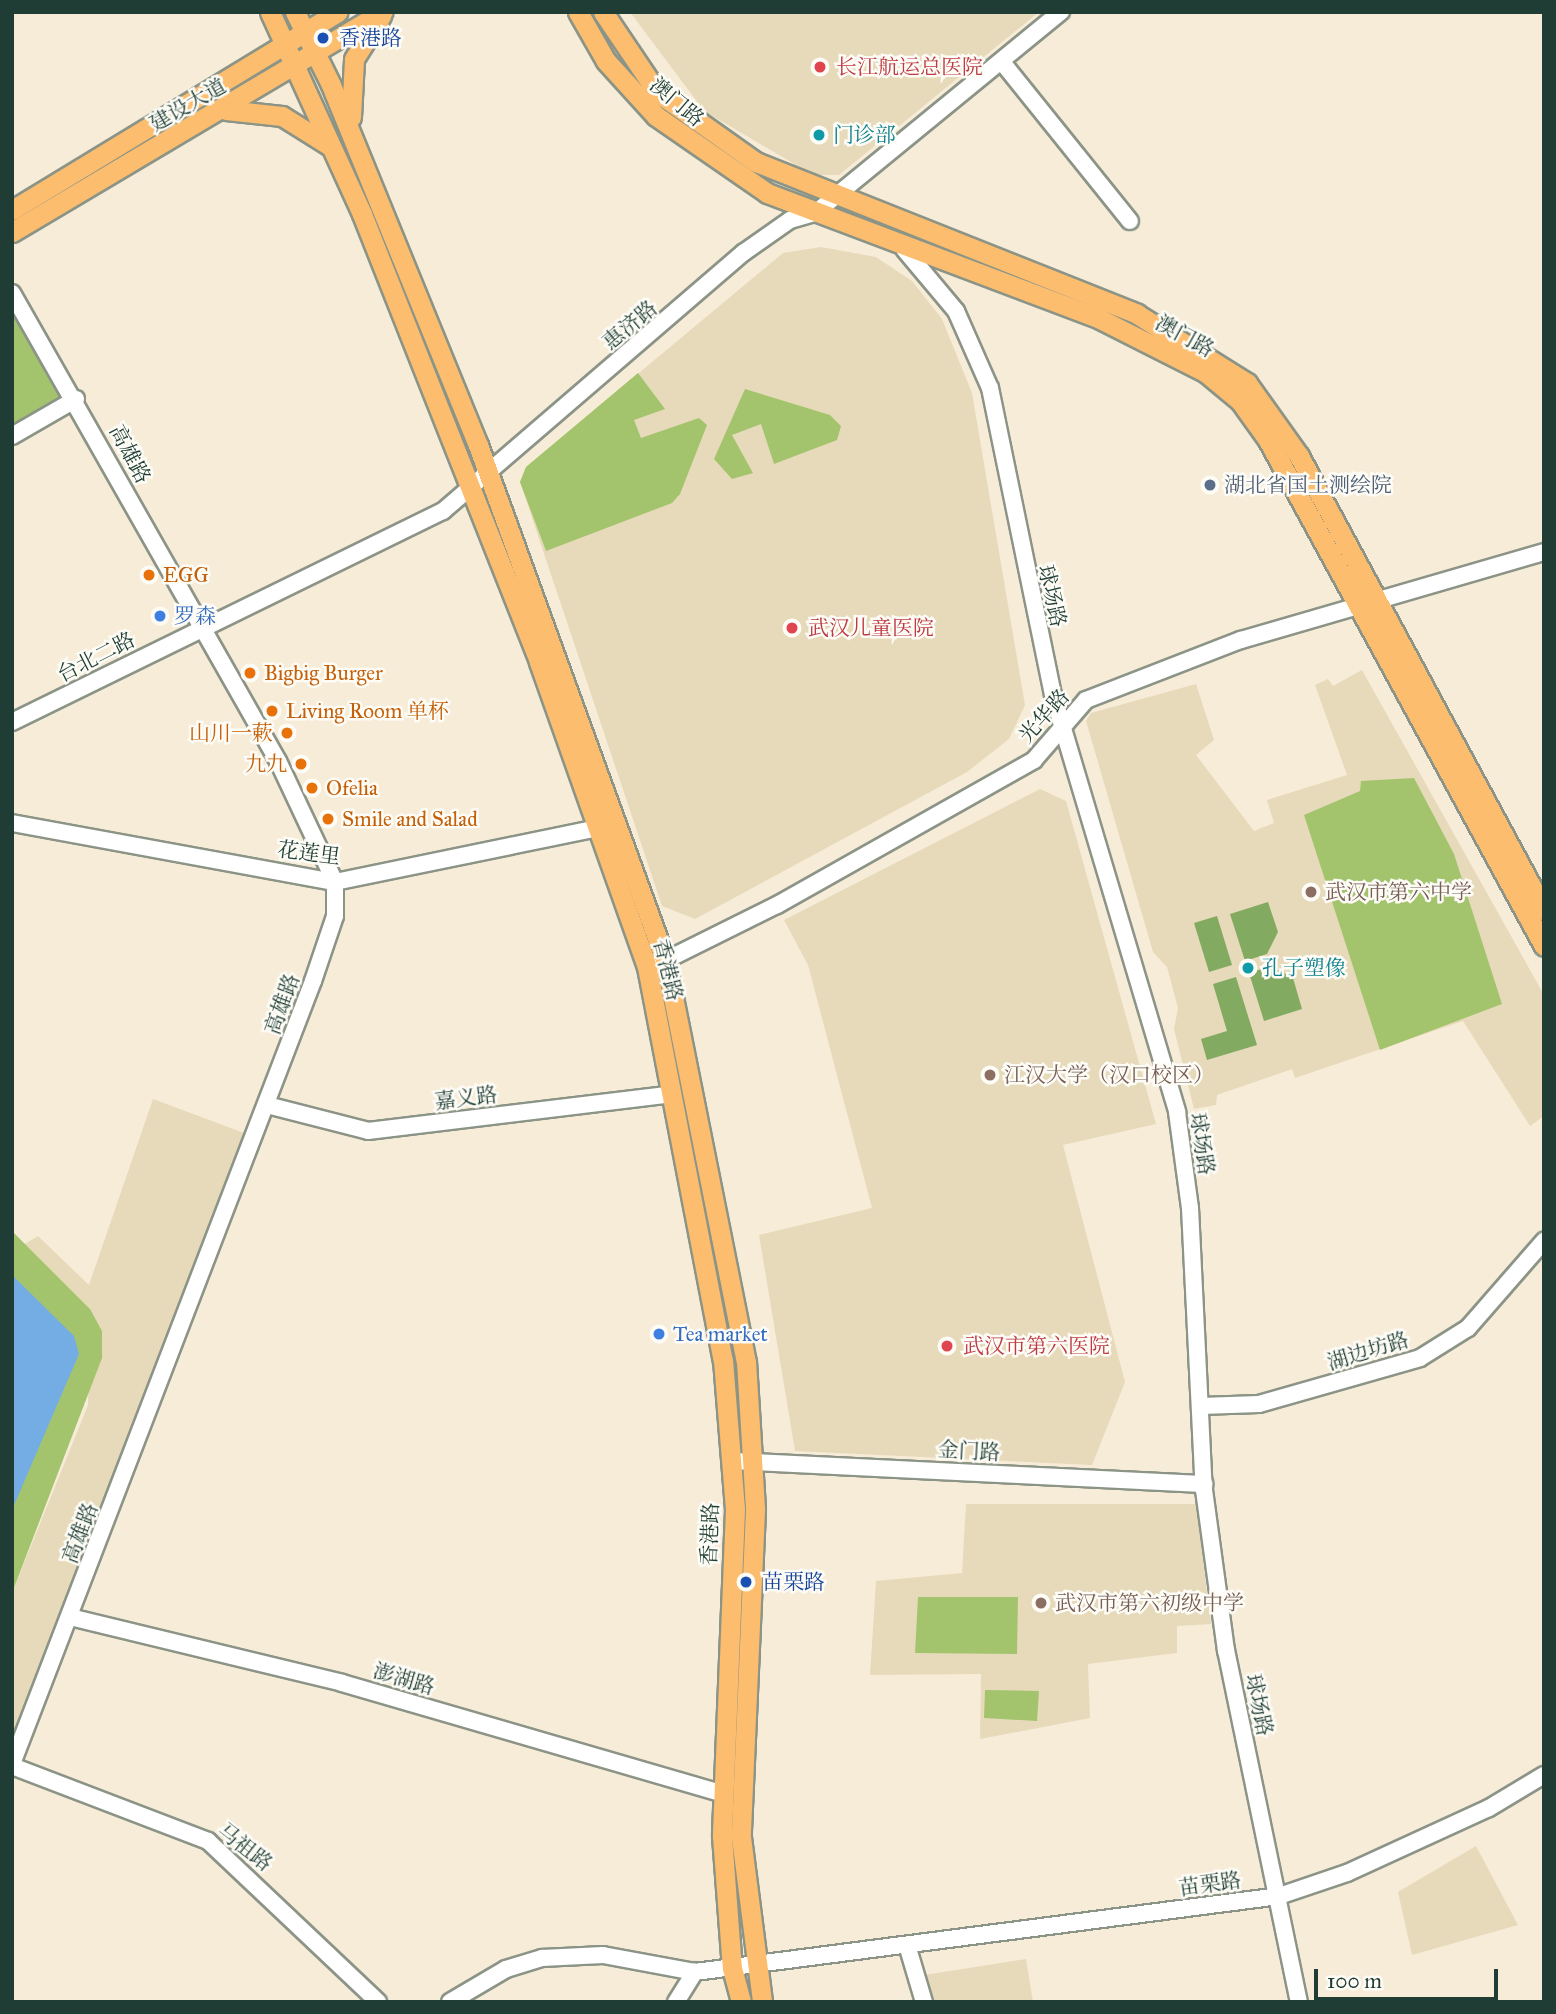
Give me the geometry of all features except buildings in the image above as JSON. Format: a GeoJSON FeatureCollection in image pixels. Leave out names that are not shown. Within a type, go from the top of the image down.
{"type":"FeatureCollection","features":[{"type":"Feature","properties":{"kind":"main road","name":"香港路"},"geometry":{"type":"LineString","coordinates":[[270,12],[297,65],[470,491],[599,828],[647,967],[713,1288],[732,1461],[735,1509],[723,1794],[732,1968],[741,2002]]}},
{"type":"Feature","properties":{"kind":"main road","name":"香港路"},"geometry":{"type":"LineString","coordinates":[[295,12],[317,54],[353,139],[489,476],[666,962],[734,1285],[752,1461],[740,1838],[753,1966],[761,2002]]}},
{"type":"Feature","properties":{"kind":"main road","name":"建设大道"},"geometry":{"type":"LineString","coordinates":[[12,209],[338,12]]}},
{"type":"Feature","properties":{"kind":"main road","name":"建设大道"},"geometry":{"type":"LineString","coordinates":[[12,232],[225,110],[383,12]]}},
{"type":"Feature","properties":{"kind":"main road"},"geometry":{"type":"LineString","coordinates":[[353,139],[349,78],[383,12]]}},
{"type":"Feature","properties":{"kind":"main road","name":"澳门路"},"geometry":{"type":"LineString","coordinates":[[578,12],[606,61],[656,116],[720,164],[815,213],[904,249],[1100,319],[1205,372],[1240,401],[1268,440],[1365,601],[1544,909]]}},
{"type":"Feature","properties":{"kind":"main road","name":"澳门路"},"geometry":{"type":"LineString","coordinates":[[603,12],[632,64],[683,115],[757,162],[833,196],[1137,314],[1212,355],[1273,415],[1365,601],[1544,946]]}},
{"type":"Feature","properties":{"kind":"main road"},"geometry":{"type":"LineString","coordinates":[[225,110],[282,116],[331,147]]}},
{"type":"Feature","properties":{"kind":"street","name":"惠济路"},"geometry":{"type":"LineString","coordinates":[[198,629],[443,511],[489,476],[743,253],[789,220],[815,213],[1061,12]]}},
{"type":"Feature","properties":{"kind":"street"},"geometry":{"type":"LineString","coordinates":[[1002,62],[1130,220]]}},
{"type":"Feature","properties":{"kind":"street","name":"球场路"},"geometry":{"type":"LineString","coordinates":[[904,249],[956,311],[990,388],[1023,565],[1063,730],[1177,1112],[1201,1406],[1203,1485],[1226,1650],[1299,2002]]}},
{"type":"Feature","properties":{"kind":"street","name":"高雄路"},"geometry":{"type":"LineString","coordinates":[[12,293],[76,399],[198,629],[278,761],[335,882],[335,916],[267,1105],[12,1765]]}},
{"type":"Feature","properties":{"kind":"street"},"geometry":{"type":"LineString","coordinates":[[12,436],[76,399]]}},
{"type":"Feature","properties":{"kind":"street","name":"光华路"},"geometry":{"type":"LineString","coordinates":[[647,967],[666,962],[1034,760],[1063,730],[1086,700],[1241,640],[1365,601],[1544,552]]}},
{"type":"Feature","properties":{"kind":"street","name":"台北二路"},"geometry":{"type":"LineString","coordinates":[[12,722],[198,629]]}},
{"type":"Feature","properties":{"kind":"street","name":"花莲里"},"geometry":{"type":"LineString","coordinates":[[12,823],[335,882],[599,828]]}},
{"type":"Feature","properties":{"kind":"street","name":"嘉义路"},"geometry":{"type":"LineString","coordinates":[[267,1105],[368,1131],[673,1094]]}},
{"type":"Feature","properties":{"kind":"street","name":"湖边坊路"},"geometry":{"type":"LineString","coordinates":[[1201,1406],[1259,1404],[1420,1358],[1468,1328],[1544,1241]]}},
{"type":"Feature","properties":{"kind":"street","name":"金门路"},"geometry":{"type":"LineString","coordinates":[[732,1461],[1203,1485]]}},
{"type":"Feature","properties":{"kind":"street","name":"澎湖路"},"geometry":{"type":"LineString","coordinates":[[70,1617],[342,1683],[723,1794]]}},
{"type":"Feature","properties":{"kind":"street","name":"马祖路"},"geometry":{"type":"LineString","coordinates":[[12,1765],[208,1841],[378,2002]]}},
{"type":"Feature","properties":{"kind":"street","name":"苗栗路"},"geometry":{"type":"LineString","coordinates":[[450,2002],[506,1969],[542,1958],[603,1955],[695,1972],[1279,1896],[1394,1852],[1544,1775]]}},
{"type":"Feature","properties":{"kind":"street"},"geometry":{"type":"LineString","coordinates":[[907,1945],[924,2002]]}},
{"type":"Feature","properties":{"kind":"street"},"geometry":{"type":"LineString","coordinates":[[676,2002],[695,1972]]}},
{"type":"Feature","properties":{"kind":"shaded area","name":"长江航运总医院"},"geometry":{"type":"Polygon","coordinates":[[[630,12],[1039,12],[839,175],[813,175],[704,111],[630,12]]]}},
{"type":"Feature","properties":{"kind":"shaded area","name":"武汉儿童医院"},"geometry":{"type":"Polygon","coordinates":[[[821,247],[876,257],[912,281],[942,319],[972,393],[1025,705],[1009,739],[967,772],[695,919],[662,906],[520,482],[526,467],[783,253],[821,247]]]}},
{"type":"Feature","properties":{"kind":"shaded area","name":"武汉市第六中学"},"geometry":{"type":"Polygon","coordinates":[[[1362,670],[1544,995],[1544,1116],[1530,1126],[1463,1021],[1295,1078],[1292,1069],[1217,1095],[1216,1105],[1194,1109],[1174,1029],[1178,1008],[1167,967],[1153,952],[1086,721],[1091,713],[1196,684],[1214,740],[1196,755],[1254,831],[1274,823],[1267,800],[1347,775],[1315,685],[1328,679],[1333,686],[1362,670]]]}},
{"type":"Feature","properties":{"kind":"shaded area","name":"江汉大学（汉口校区）"},"geometry":{"type":"Polygon","coordinates":[[[1040,789],[1066,801],[1156,1124],[1063,1145],[1125,1382],[1092,1465],[795,1451],[759,1235],[872,1208],[808,965],[784,920],[1040,789]]]}},
{"type":"Feature","properties":{"kind":"shaded area"},"geometry":{"type":"Polygon","coordinates":[[[153,1099],[244,1133],[12,1737],[12,1593],[88,1405],[90,1309],[25,1244],[38,1236],[89,1285],[153,1099]]]}},
{"type":"Feature","properties":{"kind":"shaded area","name":"武汉市第六初级中学"},"geometry":{"type":"Polygon","coordinates":[[[966,1504],[1196,1504],[1211,1624],[1177,1626],[1177,1653],[1088,1664],[1090,1718],[980,1739],[981,1674],[870,1675],[876,1581],[962,1573],[966,1504]]]}},
{"type":"Feature","properties":{"kind":"shaded area"},"geometry":{"type":"Polygon","coordinates":[[[1476,1846],[1518,1925],[1412,1955],[1398,1892],[1476,1846]]]}},
{"type":"Feature","properties":{"kind":"shaded area"},"geometry":{"type":"Polygon","coordinates":[[[1026,1959],[1033,2002],[932,2002],[924,1975],[1026,1959]]]}},
{"type":"Feature","properties":{"kind":"green space"},"geometry":{"type":"Polygon","coordinates":[[[12,311],[65,395],[12,431],[12,311]]]}},
{"type":"Feature","properties":{"kind":"green space"},"geometry":{"type":"Polygon","coordinates":[[[638,373],[665,409],[634,420],[641,438],[699,418],[707,425],[680,494],[672,503],[546,551],[520,482],[526,467],[638,373]]]}},
{"type":"Feature","properties":{"kind":"green space"},"geometry":{"type":"Polygon","coordinates":[[[745,389],[830,415],[841,426],[837,440],[774,464],[761,424],[732,435],[753,473],[732,479],[714,459],[745,389]]]}},
{"type":"Feature","properties":{"kind":"green space"},"geometry":{"type":"Polygon","coordinates":[[[1414,778],[1454,854],[1502,1004],[1380,1050],[1304,815],[1360,791],[1361,781],[1414,778]]]}},
{"type":"Feature","properties":{"kind":"green space"},"geometry":{"type":"Polygon","coordinates":[[[1268,902],[1278,932],[1267,954],[1245,961],[1230,914],[1268,902]]]}},
{"type":"Feature","properties":{"kind":"green space"},"geometry":{"type":"Polygon","coordinates":[[[1217,916],[1232,965],[1209,972],[1194,923],[1217,916]]]}},
{"type":"Feature","properties":{"kind":"green space"},"geometry":{"type":"Polygon","coordinates":[[[1271,966],[1293,978],[1302,1009],[1264,1021],[1249,973],[1271,966]]]}},
{"type":"Feature","properties":{"kind":"green space"},"geometry":{"type":"Polygon","coordinates":[[[1236,977],[1257,1045],[1207,1060],[1201,1039],[1227,1031],[1213,984],[1236,977]]]}},
{"type":"Feature","properties":{"kind":"green space"},"geometry":{"type":"Polygon","coordinates":[[[12,1231],[90,1309],[102,1331],[102,1358],[12,1593],[12,1231]]]}},
{"type":"Feature","properties":{"kind":"green space"},"geometry":{"type":"Polygon","coordinates":[[[918,1597],[1018,1597],[1017,1654],[915,1653],[918,1597]]]}},
{"type":"Feature","properties":{"kind":"green space"},"geometry":{"type":"Polygon","coordinates":[[[985,1690],[1039,1691],[1037,1721],[984,1718],[985,1690]]]}},
{"type":"Feature","properties":{"kind":"water"},"geometry":{"type":"Polygon","coordinates":[[[12,1275],[74,1336],[79,1354],[12,1510],[12,1275]]]}},
{"type":"Feature","properties":{"kind":"place","name":"香港路"},"geometry":{"type":"Point","coordinates":[323,38]}},
{"type":"Feature","properties":{"kind":"place","name":"长江航运总医院"},"geometry":{"type":"Point","coordinates":[820,67]}},
{"type":"Feature","properties":{"kind":"place","name":"门诊部"},"geometry":{"type":"Point","coordinates":[819,135]}},
{"type":"Feature","properties":{"kind":"place","name":"湖北省国土测绘院"},"geometry":{"type":"Point","coordinates":[1210,485]}},
{"type":"Feature","properties":{"kind":"place","name":"EGG"},"geometry":{"type":"Point","coordinates":[149,575]}},
{"type":"Feature","properties":{"kind":"place","name":"罗森"},"geometry":{"type":"Point","coordinates":[160,616]}},
{"type":"Feature","properties":{"kind":"place","name":"武汉儿童医院"},"geometry":{"type":"Point","coordinates":[792,628]}},
{"type":"Feature","properties":{"kind":"place","name":"Bigbig Burger"},"geometry":{"type":"Point","coordinates":[250,673]}},
{"type":"Feature","properties":{"kind":"place","name":"Living Room 单杯"},"geometry":{"type":"Point","coordinates":[272,711]}},
{"type":"Feature","properties":{"kind":"place","name":"山川一蔌"},"geometry":{"type":"Point","coordinates":[287,733]}},
{"type":"Feature","properties":{"kind":"place","name":"九九"},"geometry":{"type":"Point","coordinates":[301,764]}},
{"type":"Feature","properties":{"kind":"place","name":"Ofelia"},"geometry":{"type":"Point","coordinates":[312,788]}},
{"type":"Feature","properties":{"kind":"place","name":"Smile and Salad"},"geometry":{"type":"Point","coordinates":[328,819]}},
{"type":"Feature","properties":{"kind":"place","name":"武汉市第六中学"},"geometry":{"type":"Point","coordinates":[1311,892]}},
{"type":"Feature","properties":{"kind":"place","name":"孔子塑像"},"geometry":{"type":"Point","coordinates":[1248,968]}},
{"type":"Feature","properties":{"kind":"place","name":"江汉大学（汉口校区）"},"geometry":{"type":"Point","coordinates":[990,1075]}},
{"type":"Feature","properties":{"kind":"place","name":"Tea market"},"geometry":{"type":"Point","coordinates":[659,1334]}},
{"type":"Feature","properties":{"kind":"place","name":"武汉市第六医院"},"geometry":{"type":"Point","coordinates":[947,1346]}},
{"type":"Feature","properties":{"kind":"place","name":"苗栗路"},"geometry":{"type":"Point","coordinates":[746,1582]}},
{"type":"Feature","properties":{"kind":"place","name":"武汉市第六初级中学"},"geometry":{"type":"Point","coordinates":[1041,1603]}}]}
